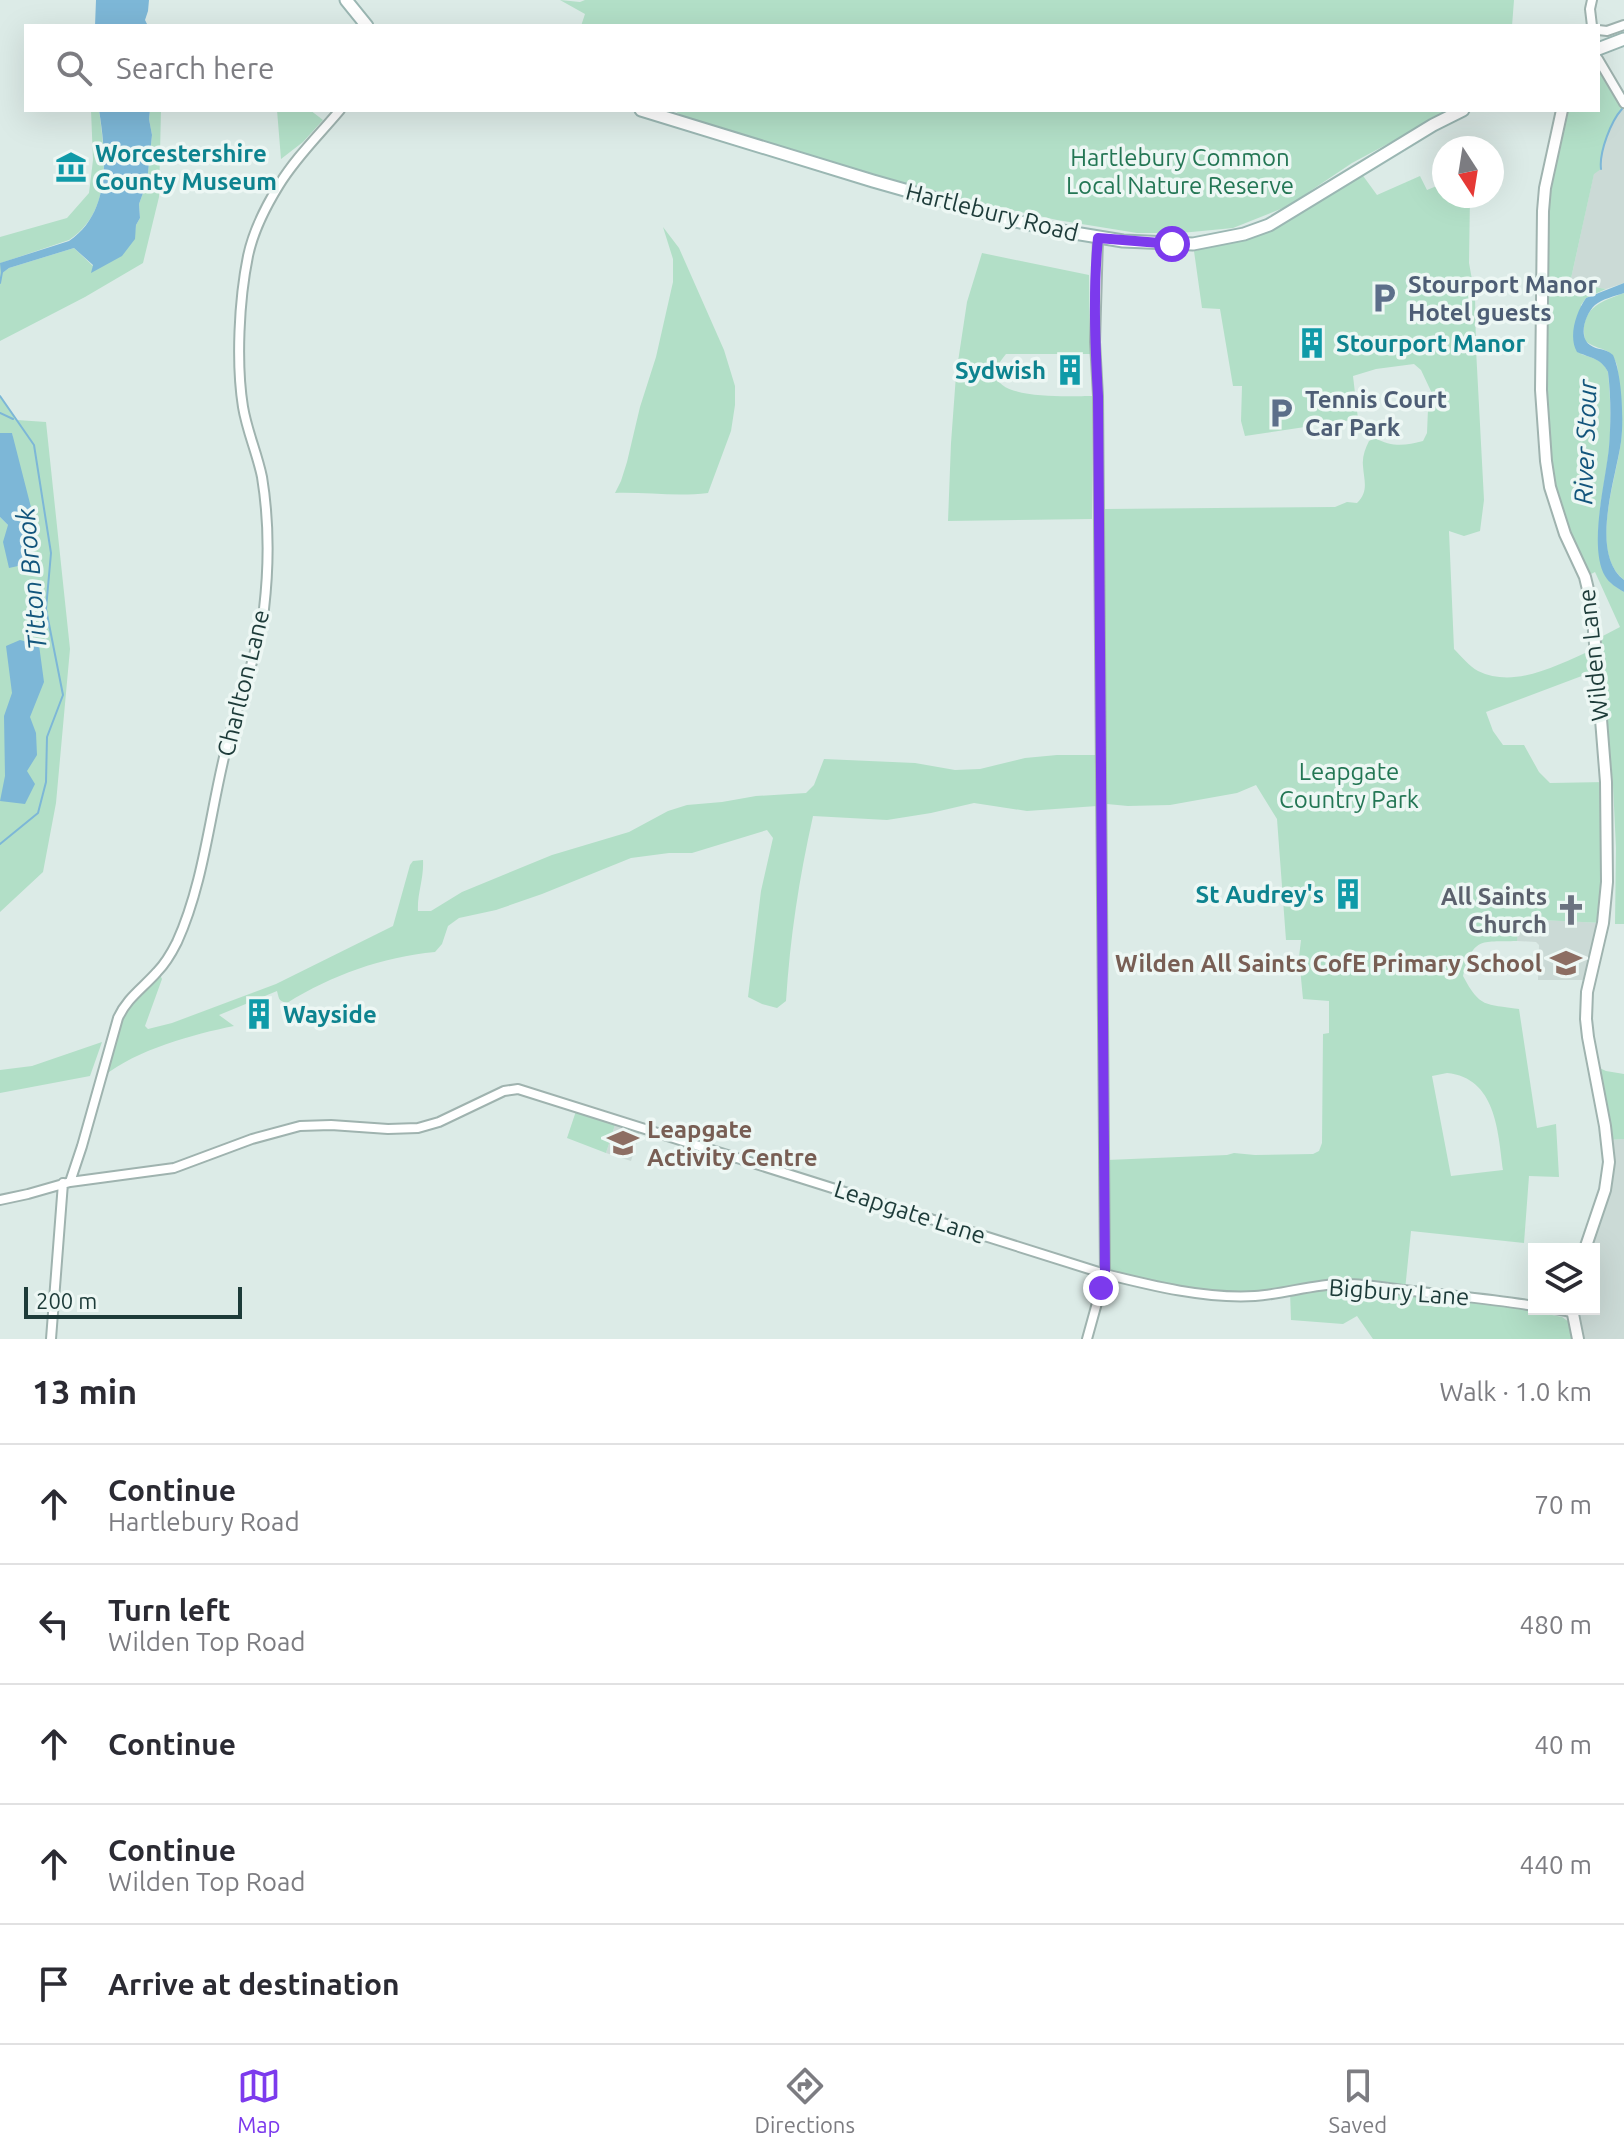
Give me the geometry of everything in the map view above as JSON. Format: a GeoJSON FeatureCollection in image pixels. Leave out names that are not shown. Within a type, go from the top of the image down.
{"type":"FeatureCollection","features":[{"type":"Feature","properties":{"kind":"main road"},"geometry":{"type":"LineString","coordinates":[[346,0],[365,24]]}},
{"type":"Feature","properties":{"kind":"main road"},"geometry":{"type":"LineString","coordinates":[[1600,48],[1624,39]]}},
{"type":"Feature","properties":{"kind":"main road","name":"Hartlebury Road"},"geometry":{"type":"LineString","coordinates":[[647,112],[1007,219],[1098,238],[1158,244],[1193,244],[1244,234],[1269,225],[1459,112]]}},
{"type":"Feature","properties":{"kind":"street"},"geometry":{"type":"LineString","coordinates":[[1592,0],[1592,24]]}},
{"type":"Feature","properties":{"kind":"street"},"geometry":{"type":"LineString","coordinates":[[1600,30],[1624,25]]}},
{"type":"Feature","properties":{"kind":"street"},"geometry":{"type":"LineString","coordinates":[[1600,62],[1624,103]]}},
{"type":"Feature","properties":{"kind":"street","name":"Charlton Lane"},"geometry":{"type":"LineString","coordinates":[[51,1339],[66,1183],[82,1146],[110,1043],[123,1008],[159,971],[185,921],[263,610],[267,564],[266,510],[240,378],[241,321],[248,256],[255,233],[279,185],[338,112]]}},
{"type":"Feature","properties":{"kind":"street","name":"Wilden Lane"},"geometry":{"type":"LineString","coordinates":[[1562,112],[1543,211],[1541,410],[1550,487],[1565,534],[1585,577],[1592,606],[1607,804],[1605,913],[1586,1003],[1588,1037],[1609,1162],[1605,1190],[1587,1243]]}},
{"type":"Feature","properties":{"kind":"street"},"geometry":{"type":"LineString","coordinates":[[1087,1339],[1105,1274],[1098,396],[1095,342],[1098,238]]}},
{"type":"Feature","properties":{"kind":"street","name":"Leapgate Lane"},"geometry":{"type":"LineString","coordinates":[[66,1183],[174,1168],[252,1139],[300,1126],[418,1128],[439,1122],[504,1091],[518,1089],[1105,1274]]}},
{"type":"Feature","properties":{"kind":"street"},"geometry":{"type":"LineString","coordinates":[[0,1200],[66,1183]]}},
{"type":"Feature","properties":{"kind":"street","name":"Bigbury Lane"},"geometry":{"type":"LineString","coordinates":[[1105,1274],[1224,1296],[1278,1294],[1345,1284],[1473,1296],[1528,1305]]}},
{"type":"Feature","properties":{"kind":"street"},"geometry":{"type":"LineString","coordinates":[[1101,1288],[1121,1278]]}},
{"type":"Feature","properties":{"kind":"street"},"geometry":{"type":"LineString","coordinates":[[1573,1315],[1578,1339]]}},
{"type":"Feature","properties":{"kind":"shaded area"},"geometry":{"type":"Polygon","coordinates":[[[1624,108],[1624,283],[1606,289],[1570,283],[1594,173],[1609,131],[1624,108]]]}},
{"type":"Feature","properties":{"kind":"shaded area","name":"Wilden All Saints CofE Primary School"},"geometry":{"type":"Polygon","coordinates":[[[1518,919],[1603,923],[1589,980],[1538,980],[1539,945],[1536,942],[1517,941],[1518,919]]]}},
{"type":"Feature","properties":{"kind":"shaded area","name":"Leapgate Activity Centre"},"geometry":{"type":"Polygon","coordinates":[[[615,1125],[640,1132],[631,1161],[606,1153],[615,1125]]]}},
{"type":"Feature","properties":{"kind":"shaded area"},"geometry":{"type":"Polygon","coordinates":[[[1624,1139],[1624,1339],[1578,1339],[1573,1315],[1600,1315],[1600,1243],[1587,1243],[1602,1199],[1608,1140],[1624,1139]]]}},
{"type":"Feature","properties":{"kind":"green space"},"geometry":{"type":"Polygon","coordinates":[[[560,0],[1514,0],[1512,24],[582,24],[585,14],[560,0]]]}},
{"type":"Feature","properties":{"kind":"green space"},"geometry":{"type":"Polygon","coordinates":[[[1600,70],[1606,74],[1624,108],[1607,136],[1601,169],[1594,174],[1570,283],[1606,289],[1586,298],[1581,305],[1581,354],[1603,365],[1608,372],[1609,384],[1610,442],[1599,518],[1599,544],[1604,574],[1624,592],[1624,924],[1615,924],[1613,785],[1599,638],[1620,627],[1595,572],[1585,577],[1565,534],[1546,461],[1543,211],[1566,112],[1600,112],[1600,70]]]}},
{"type":"Feature","properties":{"kind":"green space"},"geometry":{"type":"Polygon","coordinates":[[[91,112],[99,112],[103,181],[93,214],[69,240],[1,263],[2,273],[9,268],[74,248],[93,266],[92,272],[134,239],[140,218],[139,204],[147,182],[152,135],[150,112],[161,112],[159,197],[143,263],[0,341],[0,237],[67,218],[89,193],[93,160],[91,112]]]}},
{"type":"Feature","properties":{"kind":"green space"},"geometry":{"type":"Polygon","coordinates":[[[277,112],[313,112],[323,120],[303,142],[281,159],[277,112]]]}},
{"type":"Feature","properties":{"kind":"green space","name":"Hartlebury Common Local Nature Reserve"},"geometry":{"type":"Polygon","coordinates":[[[676,112],[1447,112],[1352,163],[1288,206],[1233,228],[1181,233],[1137,233],[1007,209],[1006,212],[863,173],[684,118],[676,112]]]}},
{"type":"Feature","properties":{"kind":"green space","name":"Leapgate Country Park"},"geometry":{"type":"Polygon","coordinates":[[[1361,173],[1377,195],[1420,176],[1427,190],[1432,188],[1432,208],[1470,208],[1469,263],[1475,296],[1484,500],[1480,531],[1464,536],[1449,531],[1454,649],[1478,671],[1506,677],[1536,673],[1592,650],[1595,671],[1486,712],[1493,731],[1503,745],[1524,745],[1539,772],[1550,783],[1606,782],[1603,923],[1519,919],[1517,941],[1486,942],[1471,954],[1463,976],[1474,994],[1485,1003],[1519,1009],[1537,1128],[1556,1124],[1559,1177],[1529,1176],[1524,1243],[1411,1231],[1405,1290],[1522,1304],[1528,1315],[1562,1317],[1569,1322],[1573,1339],[1373,1339],[1357,1316],[1343,1324],[1291,1320],[1290,1292],[1234,1296],[1105,1274],[1107,1160],[1234,1153],[1313,1154],[1319,1151],[1322,1143],[1323,1034],[1329,1033],[1329,1001],[1303,999],[1299,957],[1301,940],[1286,940],[1277,819],[1256,785],[1237,793],[1170,805],[1107,804],[1103,751],[1105,509],[1335,507],[1347,502],[1357,503],[1364,490],[1363,459],[1369,441],[1375,438],[1398,445],[1423,441],[1427,433],[1428,409],[1437,404],[1421,370],[1414,364],[1376,369],[1353,376],[1358,419],[1245,436],[1241,421],[1242,386],[1233,386],[1220,309],[1202,308],[1194,251],[1255,236],[1294,217],[1361,173]],[[1447,1073],[1432,1076],[1451,1176],[1503,1170],[1492,1109],[1476,1085],[1463,1077],[1447,1073]]]}},
{"type":"Feature","properties":{"kind":"green space"},"geometry":{"type":"Polygon","coordinates":[[[663,227],[679,248],[724,350],[735,386],[731,431],[708,493],[615,493],[627,462],[656,357],[673,282],[673,259],[663,227]]]}},
{"type":"Feature","properties":{"kind":"green space"},"geometry":{"type":"Polygon","coordinates":[[[982,253],[1089,275],[1090,354],[1006,354],[997,370],[999,381],[1009,389],[1044,396],[1092,396],[1092,519],[948,521],[956,375],[967,302],[982,253]]]}},
{"type":"Feature","properties":{"kind":"green space"},"geometry":{"type":"Polygon","coordinates":[[[1624,293],[1624,580],[1613,568],[1606,533],[1622,432],[1617,365],[1611,354],[1585,341],[1584,330],[1585,321],[1593,308],[1624,293]]]}},
{"type":"Feature","properties":{"kind":"green space"},"geometry":{"type":"Polygon","coordinates":[[[0,396],[17,420],[46,422],[70,649],[56,803],[43,872],[0,912],[0,517],[28,536],[12,433],[0,433],[0,396]]]}},
{"type":"Feature","properties":{"kind":"green space"},"geometry":{"type":"Polygon","coordinates":[[[1096,755],[1097,806],[1027,811],[974,803],[887,820],[813,816],[796,908],[786,1001],[777,1008],[748,997],[761,891],[773,838],[767,830],[692,853],[631,858],[542,894],[496,910],[459,918],[448,926],[442,944],[435,952],[396,958],[358,969],[287,1003],[280,1000],[277,991],[219,1015],[234,1026],[184,1038],[149,1051],[104,1076],[121,1017],[129,1003],[159,973],[162,979],[145,1026],[148,1029],[276,984],[393,926],[413,861],[423,860],[418,911],[431,911],[462,892],[552,855],[629,832],[668,811],[687,805],[806,793],[814,785],[824,759],[915,763],[955,770],[980,769],[1025,758],[1096,755]]]}},
{"type":"Feature","properties":{"kind":"green space"},"geometry":{"type":"Polygon","coordinates":[[[102,1042],[90,1076],[0,1093],[0,1070],[32,1066],[102,1042]]]}},
{"type":"Feature","properties":{"kind":"green space"},"geometry":{"type":"Polygon","coordinates":[[[1593,1065],[1624,1074],[1624,1139],[1608,1140],[1593,1065]]]}},
{"type":"Feature","properties":{"kind":"green space"},"geometry":{"type":"Polygon","coordinates":[[[576,1111],[615,1125],[606,1153],[567,1138],[576,1111]]]}},
{"type":"Feature","properties":{"kind":"water"},"geometry":{"type":"Polygon","coordinates":[[[96,0],[149,0],[147,24],[95,24],[96,0]]]}},
{"type":"Feature","properties":{"kind":"water"},"geometry":{"type":"Polygon","coordinates":[[[99,112],[150,112],[152,135],[147,182],[139,204],[140,218],[135,239],[122,256],[91,273],[93,265],[74,248],[9,268],[1,274],[0,263],[69,241],[83,229],[99,198],[103,181],[99,112]]]}},
{"type":"Feature","properties":{"kind":"water"},"geometry":{"type":"Polygon","coordinates":[[[1624,283],[1624,293],[1601,301],[1591,309],[1584,337],[1590,345],[1613,355],[1620,385],[1622,433],[1606,534],[1614,568],[1624,580],[1624,592],[1605,576],[1598,548],[1610,437],[1608,372],[1599,361],[1577,352],[1573,332],[1576,317],[1586,298],[1624,283]]]}},
{"type":"Feature","properties":{"kind":"water"},"geometry":{"type":"Polygon","coordinates":[[[0,433],[12,433],[35,523],[28,536],[33,555],[27,564],[9,568],[3,542],[8,525],[0,517],[0,433]]]}},
{"type":"Feature","properties":{"kind":"water"},"geometry":{"type":"Polygon","coordinates":[[[20,640],[39,645],[44,682],[30,717],[36,733],[37,755],[27,771],[35,784],[25,804],[0,801],[5,776],[4,716],[12,693],[6,646],[20,640]]]}},
{"type":"Feature","properties":{"kind":"waterway"},"geometry":{"type":"LineString","coordinates":[[1601,169],[1607,137],[1622,109]]}},
{"type":"Feature","properties":{"kind":"waterway","name":"Titton Brook"},"geometry":{"type":"LineString","coordinates":[[0,283],[2,272]]}},
{"type":"Feature","properties":{"kind":"waterway","name":"Titton Brook"},"geometry":{"type":"LineString","coordinates":[[0,396],[34,445],[51,553],[46,609],[63,695],[47,737],[46,782],[38,813],[0,844]]}},
{"type":"Feature","properties":{"kind":"waterway"},"geometry":{"type":"LineString","coordinates":[[0,413],[13,419]]}},
{"type":"Feature","properties":{"kind":"place","name":"Worcestershire County Museum"},"geometry":{"type":"Point","coordinates":[71,167]}},
{"type":"Feature","properties":{"kind":"place","name":"Stourport Manor Hotel guests"},"geometry":{"type":"Point","coordinates":[1384,298]}},
{"type":"Feature","properties":{"kind":"place","name":"Stourport Manor"},"geometry":{"type":"Point","coordinates":[1312,343]}},
{"type":"Feature","properties":{"kind":"place","name":"Sydwish"},"geometry":{"type":"Point","coordinates":[1070,370]}},
{"type":"Feature","properties":{"kind":"place","name":"Tennis Court Car Park"},"geometry":{"type":"Point","coordinates":[1281,413]}},
{"type":"Feature","properties":{"kind":"place","name":"St Audrey's"},"geometry":{"type":"Point","coordinates":[1348,894]}},
{"type":"Feature","properties":{"kind":"place","name":"All Saints Church"},"geometry":{"type":"Point","coordinates":[1571,910]}},
{"type":"Feature","properties":{"kind":"place","name":"Wilden All Saints CofE Primary School"},"geometry":{"type":"Point","coordinates":[1566,963]}},
{"type":"Feature","properties":{"kind":"place","name":"Wayside"},"geometry":{"type":"Point","coordinates":[259,1014]}},
{"type":"Feature","properties":{"kind":"place","name":"Leapgate Activity Centre"},"geometry":{"type":"Point","coordinates":[623,1143]}},
{"type":"Feature","properties":{"kind":"route"},"geometry":{"type":"LineString","coordinates":[[1101,1288],[1105,1274],[1096,259],[1098,238],[1172,244]]}},
{"type":"Feature","properties":{"kind":"water label","name":"River Stour"},"geometry":{"type":"Point","coordinates":[1585,442]}}]}
